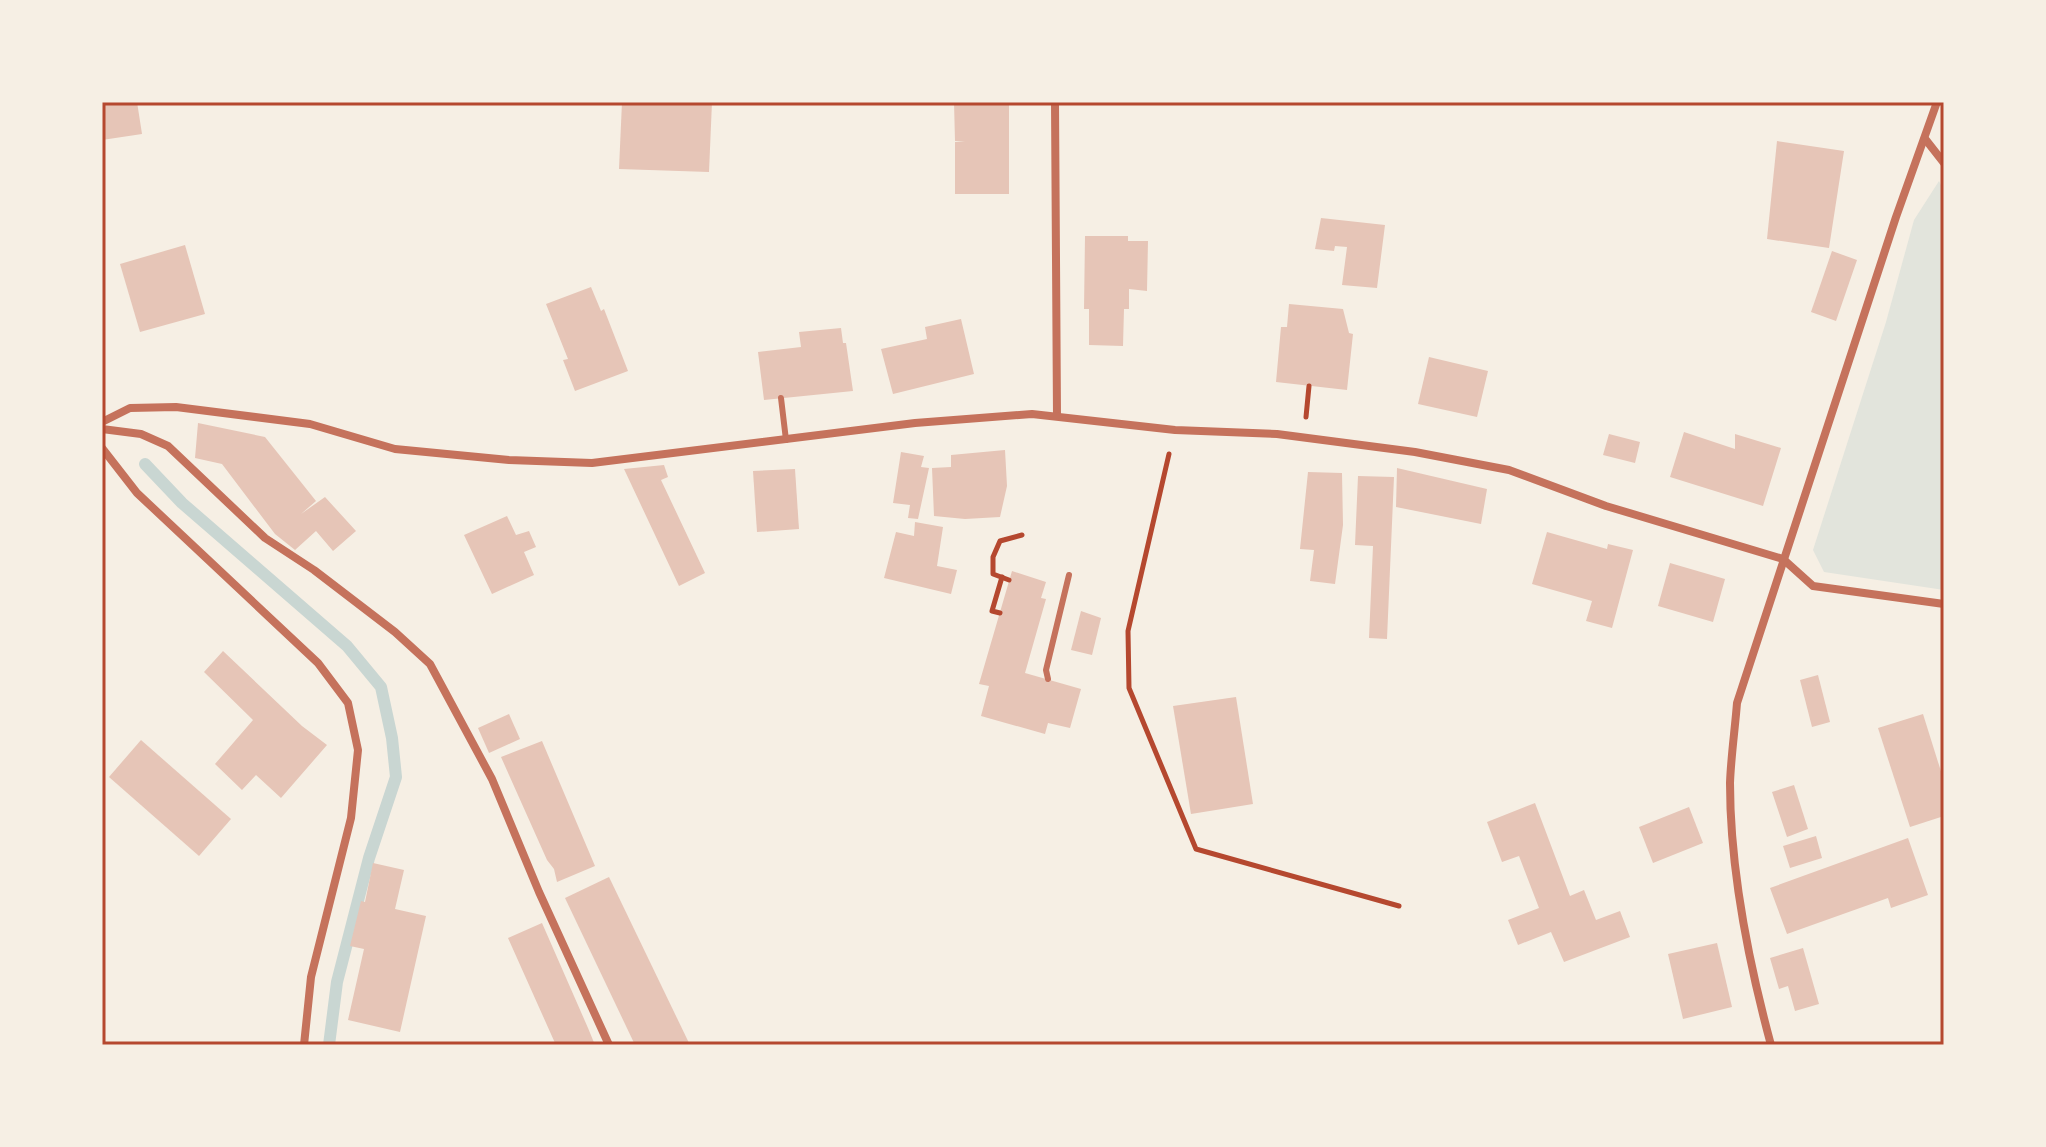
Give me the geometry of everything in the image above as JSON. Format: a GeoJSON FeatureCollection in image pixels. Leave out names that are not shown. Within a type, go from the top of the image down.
{"type":"FeatureCollection","features":[{"type":"Feature","properties":{"kind":"street"},"geometry":{"type":"LineString","coordinates":[[1055,102],[1057,416]]}},
{"type":"Feature","properties":{"kind":"street"},"geometry":{"type":"LineString","coordinates":[[1771,1045],[1753,977],[1734,854],[1730,782],[1737,703],[1896,217],[1937,102]]}},
{"type":"Feature","properties":{"kind":"street"},"geometry":{"type":"LineString","coordinates":[[1926,140],[1944,163]]}},
{"type":"Feature","properties":{"kind":"street"},"geometry":{"type":"LineString","coordinates":[[102,422],[130,408],[176,407],[310,424],[395,449],[509,460],[592,463],[915,423],[1032,414],[1175,430],[1277,434],[1415,452],[1509,470],[1606,506],[1783,559],[1813,586],[1944,604]]}},
{"type":"Feature","properties":{"kind":"street"},"geometry":{"type":"LineString","coordinates":[[102,429],[141,434],[168,446],[265,538],[314,570],[384,623],[430,664],[492,779],[609,1045]]}},
{"type":"Feature","properties":{"kind":"street"},"geometry":{"type":"LineString","coordinates":[[102,448],[137,493],[318,663],[348,703],[358,750],[351,818],[311,977],[304,1045]]}},
{"type":"Feature","properties":{"kind":"lane"},"geometry":{"type":"LineString","coordinates":[[781,398],[786,440]]}},
{"type":"Feature","properties":{"kind":"lane"},"geometry":{"type":"LineString","coordinates":[[1048,679],[1046,670],[1069,575]]}},
{"type":"Feature","properties":{"kind":"lane"},"geometry":{"type":"LineString","coordinates":[[1037,676],[1046,670]]}},
{"type":"Feature","properties":{"kind":"path"},"geometry":{"type":"LineString","coordinates":[[1175,430],[1128,631],[1129,688],[1196,849],[1399,906]]}},
{"type":"Feature","properties":{"kind":"path"},"geometry":{"type":"LineString","coordinates":[[1000,613],[992,611],[1006,578],[993,574],[991,568],[996,547],[1006,537],[1022,535]]}},
{"type":"Feature","properties":{"kind":"shaded area"},"geometry":{"type":"Polygon","coordinates":[[[1939,181],[1944,191],[1944,590],[1824,572],[1813,550],[1886,322],[1914,220],[1939,181]]]}},
{"type":"Feature","properties":{"kind":"building"},"geometry":{"type":"Polygon","coordinates":[[[102,102],[137,102],[142,134],[102,140],[102,102]]]}},
{"type":"Feature","properties":{"kind":"building"},"geometry":{"type":"Polygon","coordinates":[[[622,102],[712,102],[709,172],[619,169],[622,102]]]}},
{"type":"Feature","properties":{"kind":"building"},"geometry":{"type":"Polygon","coordinates":[[[954,102],[1009,102],[1009,194],[955,194],[955,142],[965,141],[955,141],[954,102]]]}},
{"type":"Feature","properties":{"kind":"building"},"geometry":{"type":"Polygon","coordinates":[[[1777,141],[1844,151],[1829,248],[1767,239],[1777,141]]]}},
{"type":"Feature","properties":{"kind":"building"},"geometry":{"type":"Polygon","coordinates":[[[1321,218],[1385,225],[1377,288],[1342,285],[1347,247],[1335,246],[1334,251],[1315,249],[1321,218]]]}},
{"type":"Feature","properties":{"kind":"building"},"geometry":{"type":"Polygon","coordinates":[[[1085,236],[1128,236],[1128,241],[1148,241],[1147,291],[1129,289],[1129,309],[1124,309],[1123,346],[1089,345],[1089,309],[1084,309],[1085,236]]]}},
{"type":"Feature","properties":{"kind":"building"},"geometry":{"type":"Polygon","coordinates":[[[185,245],[205,314],[140,332],[120,264],[185,245]]]}},
{"type":"Feature","properties":{"kind":"building"},"geometry":{"type":"Polygon","coordinates":[[[1832,251],[1857,260],[1836,321],[1811,312],[1832,251]]]}},
{"type":"Feature","properties":{"kind":"building"},"geometry":{"type":"Polygon","coordinates":[[[591,287],[601,311],[604,309],[628,371],[575,391],[563,360],[568,359],[546,304],[591,287]]]}},
{"type":"Feature","properties":{"kind":"building"},"geometry":{"type":"Polygon","coordinates":[[[1289,304],[1343,309],[1349,333],[1353,334],[1347,390],[1276,382],[1281,327],[1287,327],[1289,304]]]}},
{"type":"Feature","properties":{"kind":"building"},"geometry":{"type":"Polygon","coordinates":[[[961,319],[974,374],[893,394],[881,349],[927,339],[925,327],[961,319]]]}},
{"type":"Feature","properties":{"kind":"building"},"geometry":{"type":"Polygon","coordinates":[[[841,328],[853,391],[764,400],[758,352],[801,347],[799,332],[841,328]]]}},
{"type":"Feature","properties":{"kind":"building"},"geometry":{"type":"Polygon","coordinates":[[[1429,357],[1488,371],[1477,417],[1418,404],[1429,357]]]}},
{"type":"Feature","properties":{"kind":"building"},"geometry":{"type":"Polygon","coordinates":[[[198,423],[265,437],[316,501],[301,514],[325,497],[356,531],[333,551],[316,531],[295,550],[275,534],[222,464],[195,458],[198,423]]]}},
{"type":"Feature","properties":{"kind":"building"},"geometry":{"type":"Polygon","coordinates":[[[1684,432],[1735,449],[1735,434],[1781,448],[1763,506],[1670,477],[1684,432]]]}},
{"type":"Feature","properties":{"kind":"building"},"geometry":{"type":"Polygon","coordinates":[[[1609,434],[1640,442],[1635,463],[1603,455],[1609,434]]]}},
{"type":"Feature","properties":{"kind":"building"},"geometry":{"type":"Polygon","coordinates":[[[1005,450],[1007,486],[1000,517],[965,519],[934,516],[932,468],[951,467],[951,455],[1005,450]]]}},
{"type":"Feature","properties":{"kind":"building"},"geometry":{"type":"Polygon","coordinates":[[[901,452],[924,456],[921,467],[929,468],[918,519],[908,518],[910,505],[893,503],[901,452]]]}},
{"type":"Feature","properties":{"kind":"building"},"geometry":{"type":"Polygon","coordinates":[[[664,465],[668,477],[661,480],[705,573],[679,586],[624,469],[664,465]]]}},
{"type":"Feature","properties":{"kind":"building"},"geometry":{"type":"Polygon","coordinates":[[[1397,468],[1487,489],[1481,524],[1396,507],[1397,468]]]}},
{"type":"Feature","properties":{"kind":"building"},"geometry":{"type":"Polygon","coordinates":[[[795,469],[799,529],[757,532],[753,471],[795,469]]]}},
{"type":"Feature","properties":{"kind":"building"},"geometry":{"type":"Polygon","coordinates":[[[1308,472],[1342,473],[1343,525],[1335,584],[1310,581],[1314,550],[1300,549],[1308,472]]]}},
{"type":"Feature","properties":{"kind":"building"},"geometry":{"type":"Polygon","coordinates":[[[1358,476],[1394,477],[1387,639],[1369,638],[1373,546],[1355,545],[1358,476]]]}},
{"type":"Feature","properties":{"kind":"building"},"geometry":{"type":"Polygon","coordinates":[[[507,516],[516,535],[529,531],[536,547],[524,552],[534,575],[492,594],[464,535],[507,516]]]}},
{"type":"Feature","properties":{"kind":"building"},"geometry":{"type":"Polygon","coordinates":[[[915,522],[943,527],[937,566],[957,570],[951,594],[884,578],[896,532],[914,536],[915,522]]]}},
{"type":"Feature","properties":{"kind":"building"},"geometry":{"type":"Polygon","coordinates":[[[1547,532],[1607,549],[1608,544],[1633,550],[1612,628],[1586,621],[1592,601],[1532,584],[1547,532]]]}},
{"type":"Feature","properties":{"kind":"building"},"geometry":{"type":"Polygon","coordinates":[[[1670,563],[1725,579],[1713,622],[1658,606],[1670,563]]]}},
{"type":"Feature","properties":{"kind":"building"},"geometry":{"type":"Polygon","coordinates":[[[1012,571],[1046,582],[1041,598],[1046,599],[1025,673],[1081,689],[1070,728],[1048,723],[1045,734],[981,716],[989,686],[979,684],[1012,571]]]}},
{"type":"Feature","properties":{"kind":"building"},"geometry":{"type":"Polygon","coordinates":[[[1081,611],[1101,618],[1092,655],[1071,650],[1081,611]]]}},
{"type":"Feature","properties":{"kind":"building"},"geometry":{"type":"Polygon","coordinates":[[[223,651],[302,726],[327,745],[281,798],[256,775],[242,790],[215,764],[253,720],[204,672],[223,651]]]}},
{"type":"Feature","properties":{"kind":"building"},"geometry":{"type":"Polygon","coordinates":[[[1818,675],[1830,722],[1812,727],[1800,680],[1818,675]]]}},
{"type":"Feature","properties":{"kind":"building"},"geometry":{"type":"Polygon","coordinates":[[[1236,697],[1253,804],[1191,814],[1173,706],[1236,697]]]}},
{"type":"Feature","properties":{"kind":"building"},"geometry":{"type":"Polygon","coordinates":[[[509,714],[520,739],[489,753],[478,728],[509,714]]]}},
{"type":"Feature","properties":{"kind":"building"},"geometry":{"type":"Polygon","coordinates":[[[1923,714],[1944,781],[1944,816],[1910,827],[1878,728],[1923,714]]]}},
{"type":"Feature","properties":{"kind":"building"},"geometry":{"type":"Polygon","coordinates":[[[141,740],[231,819],[199,856],[109,777],[141,740]]]}},
{"type":"Feature","properties":{"kind":"building"},"geometry":{"type":"Polygon","coordinates":[[[542,741],[595,866],[557,882],[554,869],[547,860],[501,757],[542,741]]]}},
{"type":"Feature","properties":{"kind":"building"},"geometry":{"type":"Polygon","coordinates":[[[1794,785],[1808,829],[1787,837],[1772,792],[1794,785]]]}},
{"type":"Feature","properties":{"kind":"building"},"geometry":{"type":"Polygon","coordinates":[[[1535,803],[1570,896],[1584,890],[1596,920],[1620,911],[1630,937],[1564,962],[1551,932],[1518,945],[1508,920],[1539,908],[1519,856],[1502,862],[1487,822],[1535,803]]]}},
{"type":"Feature","properties":{"kind":"building"},"geometry":{"type":"Polygon","coordinates":[[[1689,807],[1703,843],[1653,863],[1639,827],[1689,807]]]}},
{"type":"Feature","properties":{"kind":"building"},"geometry":{"type":"Polygon","coordinates":[[[1816,836],[1822,858],[1790,868],[1783,846],[1816,836]]]}},
{"type":"Feature","properties":{"kind":"building"},"geometry":{"type":"Polygon","coordinates":[[[1908,838],[1928,895],[1891,908],[1888,898],[1787,934],[1770,888],[1908,838]]]}},
{"type":"Feature","properties":{"kind":"building"},"geometry":{"type":"Polygon","coordinates":[[[373,863],[404,870],[395,909],[426,916],[400,1032],[348,1020],[364,949],[350,946],[361,901],[365,902],[373,863]]]}},
{"type":"Feature","properties":{"kind":"building"},"geometry":{"type":"Polygon","coordinates":[[[609,877],[689,1043],[686,1045],[635,1045],[565,898],[609,877]]]}},
{"type":"Feature","properties":{"kind":"building"},"geometry":{"type":"Polygon","coordinates":[[[542,923],[595,1045],[550,1045],[555,1043],[508,938],[542,923]]]}},
{"type":"Feature","properties":{"kind":"building"},"geometry":{"type":"Polygon","coordinates":[[[1717,943],[1732,1007],[1683,1019],[1668,954],[1717,943]]]}},
{"type":"Feature","properties":{"kind":"building"},"geometry":{"type":"Polygon","coordinates":[[[1803,948],[1819,1004],[1795,1011],[1788,986],[1779,989],[1770,958],[1803,948]]]}},
{"type":"Feature","properties":{"kind":"waterway"},"geometry":{"type":"LineString","coordinates":[[145,464],[182,503],[347,646],[381,687],[392,738],[396,777],[369,858],[337,982],[329,1045]]}}]}
